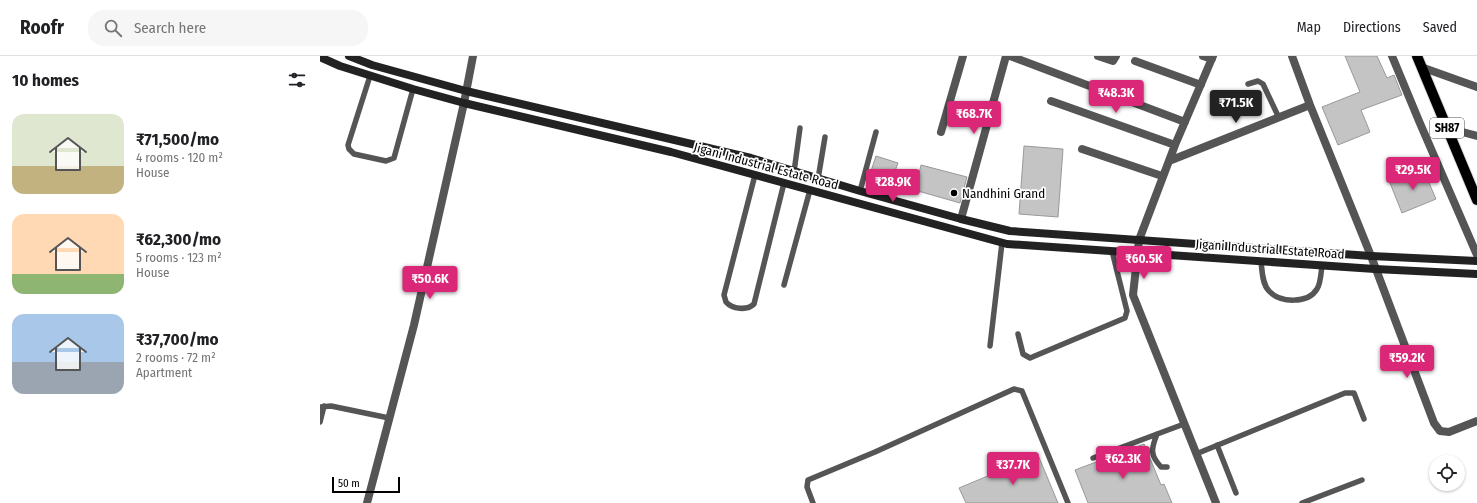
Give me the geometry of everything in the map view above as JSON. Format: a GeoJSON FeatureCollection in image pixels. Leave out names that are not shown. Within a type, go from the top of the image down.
{"type":"FeatureCollection","features":[{"type":"Feature","properties":{"kind":"main road","name":"Jigani Industrial Estate Road"},"geometry":{"type":"LineString","coordinates":[[349,56],[372,65],[466,91],[751,158],[860,191],[1010,231],[1371,256],[1477,261]]}},
{"type":"Feature","properties":{"kind":"main road","name":"SH87"},"geometry":{"type":"LineString","coordinates":[[1417,56],[1477,200]]}},
{"type":"Feature","properties":{"kind":"main road","name":"Jigani Industrial Estate Road"},"geometry":{"type":"LineString","coordinates":[[320,57],[340,66],[413,90],[671,152],[1002,243],[1375,269],[1477,274]]}},
{"type":"Feature","properties":{"kind":"street"},"geometry":{"type":"LineString","coordinates":[[367,503],[417,310],[464,103],[473,56]]}},
{"type":"Feature","properties":{"kind":"street"},"geometry":{"type":"LineString","coordinates":[[941,132],[963,56]]}},
{"type":"Feature","properties":{"kind":"street"},"geometry":{"type":"LineString","coordinates":[[961,219],[1006,56]]}},
{"type":"Feature","properties":{"kind":"street"},"geometry":{"type":"LineString","coordinates":[[1010,56],[1185,122]]}},
{"type":"Feature","properties":{"kind":"street"},"geometry":{"type":"LineString","coordinates":[[1098,56],[1113,61],[1116,56]]}},
{"type":"Feature","properties":{"kind":"street"},"geometry":{"type":"LineString","coordinates":[[1203,56],[1213,58],[1162,176],[1139,240],[1133,295],[1216,503]]}},
{"type":"Feature","properties":{"kind":"street"},"geometry":{"type":"LineString","coordinates":[[1292,56],[1310,105],[1371,256],[1434,423],[1440,431],[1449,432],[1477,421]]}},
{"type":"Feature","properties":{"kind":"street"},"geometry":{"type":"LineString","coordinates":[[1392,56],[1477,255]]}},
{"type":"Feature","properties":{"kind":"street"},"geometry":{"type":"LineString","coordinates":[[1135,61],[1201,85]]}},
{"type":"Feature","properties":{"kind":"street"},"geometry":{"type":"LineString","coordinates":[[1421,67],[1477,87]]}},
{"type":"Feature","properties":{"kind":"street"},"geometry":{"type":"LineString","coordinates":[[1051,101],[1175,145]]}},
{"type":"Feature","properties":{"kind":"street"},"geometry":{"type":"LineString","coordinates":[[1169,161],[1310,105]]}},
{"type":"Feature","properties":{"kind":"street"},"geometry":{"type":"LineString","coordinates":[[1447,128],[1477,136]]}},
{"type":"Feature","properties":{"kind":"street"},"geometry":{"type":"LineString","coordinates":[[1082,149],[1162,176]]}},
{"type":"Feature","properties":{"kind":"lane"},"geometry":{"type":"LineString","coordinates":[[370,76],[348,146],[354,154],[386,161],[394,158],[413,90]]}},
{"type":"Feature","properties":{"kind":"lane"},"geometry":{"type":"LineString","coordinates":[[1248,84],[1258,81],[1263,84],[1279,118]]}},
{"type":"Feature","properties":{"kind":"lane"},"geometry":{"type":"LineString","coordinates":[[794,172],[800,128]]}},
{"type":"Feature","properties":{"kind":"lane"},"geometry":{"type":"LineString","coordinates":[[860,191],[876,132]]}},
{"type":"Feature","properties":{"kind":"lane"},"geometry":{"type":"LineString","coordinates":[[818,179],[825,137]]}},
{"type":"Feature","properties":{"kind":"lane"},"geometry":{"type":"LineString","coordinates":[[755,175],[724,295],[724,300],[733,307],[748,308],[754,304],[784,183]]}},
{"type":"Feature","properties":{"kind":"lane"},"geometry":{"type":"LineString","coordinates":[[784,285],[810,190]]}},
{"type":"Feature","properties":{"kind":"lane"},"geometry":{"type":"LineString","coordinates":[[990,346],[1002,243]]}},
{"type":"Feature","properties":{"kind":"lane"},"geometry":{"type":"LineString","coordinates":[[1018,334],[1023,354],[1030,358],[1125,318],[1127,311],[1112,251]]}},
{"type":"Feature","properties":{"kind":"lane"},"geometry":{"type":"LineString","coordinates":[[1261,261],[1263,278],[1269,291],[1282,299],[1301,300],[1313,294],[1318,288],[1322,265]]}},
{"type":"Feature","properties":{"kind":"lane"},"geometry":{"type":"LineString","coordinates":[[1127,311],[1138,307]]}},
{"type":"Feature","properties":{"kind":"lane"},"geometry":{"type":"LineString","coordinates":[[813,503],[807,487],[808,480],[875,452],[1014,389],[1022,391],[1068,503]]}},
{"type":"Feature","properties":{"kind":"lane"},"geometry":{"type":"LineString","coordinates":[[1196,454],[1345,393],[1354,393],[1364,419]]}},
{"type":"Feature","properties":{"kind":"lane"},"geometry":{"type":"LineString","coordinates":[[320,422],[322,407],[331,406],[389,418]]}},
{"type":"Feature","properties":{"kind":"lane"},"geometry":{"type":"LineString","coordinates":[[1093,458],[1184,424]]}},
{"type":"Feature","properties":{"kind":"lane"},"geometry":{"type":"LineString","coordinates":[[1157,434],[1152,448],[1152,454],[1155,461],[1161,467],[1168,467]]}},
{"type":"Feature","properties":{"kind":"lane"},"geometry":{"type":"LineString","coordinates":[[1217,445],[1236,493]]}},
{"type":"Feature","properties":{"kind":"lane"},"geometry":{"type":"LineString","coordinates":[[1302,503],[1362,480]]}},
{"type":"Feature","properties":{"kind":"building"},"geometry":{"type":"Polygon","coordinates":[[[1345,56],[1377,56],[1387,78],[1394,75],[1402,95],[1361,110],[1370,132],[1338,145],[1322,107],[1360,92],[1345,56]]]}},
{"type":"Feature","properties":{"kind":"building"},"geometry":{"type":"Polygon","coordinates":[[[1024,146],[1063,149],[1058,217],[1019,214],[1024,146]]]}},
{"type":"Feature","properties":{"kind":"building"},"geometry":{"type":"Polygon","coordinates":[[[876,156],[898,163],[895,171],[918,177],[921,165],[967,177],[960,203],[869,177],[876,156]]]}},
{"type":"Feature","properties":{"kind":"building"},"geometry":{"type":"Polygon","coordinates":[[[1423,169],[1436,199],[1402,213],[1390,183],[1423,169]]]}},
{"type":"Feature","properties":{"kind":"building"},"geometry":{"type":"Polygon","coordinates":[[[1144,444],[1161,485],[1164,484],[1172,503],[1088,503],[1075,470],[1144,444]]]}},
{"type":"Feature","properties":{"kind":"building"},"geometry":{"type":"Polygon","coordinates":[[[1038,455],[1058,503],[966,503],[959,488],[1038,455]]]}},
{"type":"Feature","properties":{"kind":"place","name":"Nandhini Grand"},"geometry":{"type":"Point","coordinates":[954,193]}}]}
